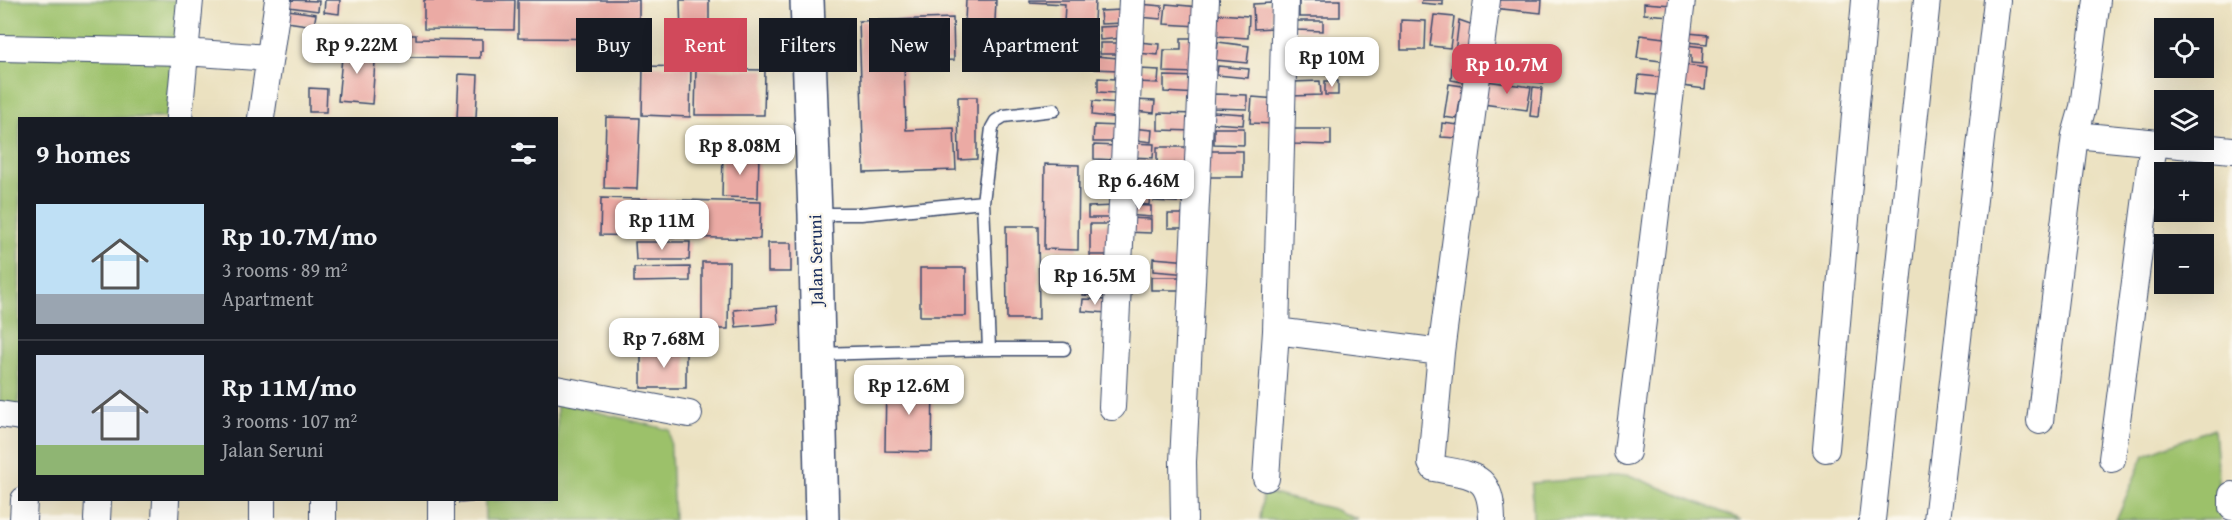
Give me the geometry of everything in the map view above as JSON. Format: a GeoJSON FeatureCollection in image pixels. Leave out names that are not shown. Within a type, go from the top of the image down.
{"type":"FeatureCollection","features":[{"type":"Feature","properties":{"kind":"main road","name":"Jalan Seruni"},"geometry":{"type":"LineString","coordinates":[[807,0],[837,214],[825,362],[822,520]]}},
{"type":"Feature","properties":{"kind":"street"},"geometry":{"type":"LineString","coordinates":[[179,117],[190,0]]}},
{"type":"Feature","properties":{"kind":"street"},"geometry":{"type":"LineString","coordinates":[[261,117],[278,0]]}},
{"type":"Feature","properties":{"kind":"street"},"geometry":{"type":"LineString","coordinates":[[1112,407],[1132,0]]}},
{"type":"Feature","properties":{"kind":"street"},"geometry":{"type":"LineString","coordinates":[[1184,520],[1184,450],[1206,0]]}},
{"type":"Feature","properties":{"kind":"street"},"geometry":{"type":"LineString","coordinates":[[1266,478],[1276,331],[1285,0]]}},
{"type":"Feature","properties":{"kind":"street"},"geometry":{"type":"LineString","coordinates":[[1487,0],[1442,352],[1431,463],[1434,468],[1473,476],[1484,483],[1490,496],[1492,520]]}},
{"type":"Feature","properties":{"kind":"street"},"geometry":{"type":"LineString","coordinates":[[1627,452],[1682,0]]}},
{"type":"Feature","properties":{"kind":"street"},"geometry":{"type":"LineString","coordinates":[[1826,449],[1865,0]]}},
{"type":"Feature","properties":{"kind":"street"},"geometry":{"type":"LineString","coordinates":[[1872,520],[1927,0]]}},
{"type":"Feature","properties":{"kind":"street"},"geometry":{"type":"LineString","coordinates":[[1937,520],[1997,0]]}},
{"type":"Feature","properties":{"kind":"street"},"geometry":{"type":"LineString","coordinates":[[2040,422],[2075,135],[2083,107],[2097,0]]}},
{"type":"Feature","properties":{"kind":"street"},"geometry":{"type":"LineString","coordinates":[[0,48],[184,52],[269,58]]}},
{"type":"Feature","properties":{"kind":"street"},"geometry":{"type":"LineString","coordinates":[[2075,135],[2232,150]]}},
{"type":"Feature","properties":{"kind":"street"},"geometry":{"type":"LineString","coordinates":[[2112,459],[2153,143]]}},
{"type":"Feature","properties":{"kind":"street"},"geometry":{"type":"LineString","coordinates":[[1276,331],[1442,352]]}},
{"type":"Feature","properties":{"kind":"street"},"geometry":{"type":"LineString","coordinates":[[558,389],[689,414]]}},
{"type":"Feature","properties":{"kind":"street"},"geometry":{"type":"LineString","coordinates":[[0,414],[18,417]]}},
{"type":"Feature","properties":{"kind":"street"},"geometry":{"type":"LineString","coordinates":[[2232,495],[2232,507]]}},
{"type":"Feature","properties":{"kind":"street"},"geometry":{"type":"LineString","coordinates":[[23,520],[24,501]]}},
{"type":"Feature","properties":{"kind":"street"},"geometry":{"type":"LineString","coordinates":[[98,501],[98,520]]}},
{"type":"Feature","properties":{"kind":"street"},"geometry":{"type":"LineString","coordinates":[[165,520],[166,501]]}},
{"type":"Feature","properties":{"kind":"street"},"geometry":{"type":"LineString","coordinates":[[262,501],[262,520]]}},
{"type":"Feature","properties":{"kind":"street"},"geometry":{"type":"LineString","coordinates":[[322,501],[323,520]]}},
{"type":"Feature","properties":{"kind":"street"},"geometry":{"type":"LineString","coordinates":[[441,501],[441,520]]}},
{"type":"Feature","properties":{"kind":"lane"},"geometry":{"type":"LineString","coordinates":[[989,349],[983,202],[992,128],[996,121],[1004,116],[1054,110]]}},
{"type":"Feature","properties":{"kind":"lane"},"geometry":{"type":"LineString","coordinates":[[837,214],[983,202]]}},
{"type":"Feature","properties":{"kind":"lane"},"geometry":{"type":"LineString","coordinates":[[825,362],[861,352],[1064,349]]}},
{"type":"Feature","properties":{"kind":"green space"},"geometry":{"type":"Polygon","coordinates":[[[0,0],[178,0],[168,117],[18,117],[18,413],[0,409],[0,0]]]}},
{"type":"Feature","properties":{"kind":"green space"},"geometry":{"type":"Polygon","coordinates":[[[558,402],[670,430],[674,520],[485,520],[485,501],[558,501],[558,402]]]}},
{"type":"Feature","properties":{"kind":"green space"},"geometry":{"type":"Polygon","coordinates":[[[2214,428],[2221,520],[2116,520],[2144,455],[2214,428]]]}},
{"type":"Feature","properties":{"kind":"green space"},"geometry":{"type":"Polygon","coordinates":[[[1629,475],[1742,520],[1533,520],[1532,483],[1629,475]]]}},
{"type":"Feature","properties":{"kind":"green space"},"geometry":{"type":"Polygon","coordinates":[[[1263,492],[1334,509],[1359,520],[1260,520],[1263,492]]]}},
{"type":"Feature","properties":{"kind":"building"},"geometry":{"type":"Polygon","coordinates":[[[290,0],[319,1],[318,11],[289,7],[290,0]]]}},
{"type":"Feature","properties":{"kind":"building"},"geometry":{"type":"Polygon","coordinates":[[[325,0],[340,0],[339,14],[324,12],[325,0]]]}},
{"type":"Feature","properties":{"kind":"building"},"geometry":{"type":"Polygon","coordinates":[[[424,0],[515,0],[514,30],[424,29],[424,0]]]}},
{"type":"Feature","properties":{"kind":"building"},"geometry":{"type":"Polygon","coordinates":[[[518,0],[639,0],[639,18],[576,18],[576,38],[518,38],[518,0]]]}},
{"type":"Feature","properties":{"kind":"building"},"geometry":{"type":"Polygon","coordinates":[[[680,0],[709,0],[709,18],[680,18],[680,0]]]}},
{"type":"Feature","properties":{"kind":"building"},"geometry":{"type":"Polygon","coordinates":[[[966,0],[996,0],[995,18],[965,18],[966,0]]]}},
{"type":"Feature","properties":{"kind":"building"},"geometry":{"type":"Polygon","coordinates":[[[1030,0],[1095,0],[1094,18],[1064,18],[1065,4],[1030,2],[1030,0]]]}},
{"type":"Feature","properties":{"kind":"building"},"geometry":{"type":"Polygon","coordinates":[[[1299,0],[1340,0],[1340,17],[1299,17],[1299,0]]]}},
{"type":"Feature","properties":{"kind":"building"},"geometry":{"type":"Polygon","coordinates":[[[1422,0],[1443,0],[1443,5],[1421,3],[1422,0]]]}},
{"type":"Feature","properties":{"kind":"building"},"geometry":{"type":"Polygon","coordinates":[[[1494,0],[1542,0],[1541,13],[1493,8],[1494,0]]]}},
{"type":"Feature","properties":{"kind":"building"},"geometry":{"type":"Polygon","coordinates":[[[1272,3],[1273,28],[1254,29],[1253,4],[1272,3]]]}},
{"type":"Feature","properties":{"kind":"building"},"geometry":{"type":"Polygon","coordinates":[[[1644,3],[1672,5],[1671,16],[1644,14],[1644,3]]]}},
{"type":"Feature","properties":{"kind":"building"},"geometry":{"type":"Polygon","coordinates":[[[1139,4],[1162,6],[1161,19],[1139,17],[1139,4]]]}},
{"type":"Feature","properties":{"kind":"building"},"geometry":{"type":"Polygon","coordinates":[[[1166,4],[1200,7],[1198,26],[1164,24],[1166,4]]]}},
{"type":"Feature","properties":{"kind":"building"},"geometry":{"type":"Polygon","coordinates":[[[288,10],[316,14],[314,26],[287,22],[288,10]]]}},
{"type":"Feature","properties":{"kind":"building"},"geometry":{"type":"Polygon","coordinates":[[[1122,10],[1122,23],[1101,24],[1100,11],[1122,10]]]}},
{"type":"Feature","properties":{"kind":"building"},"geometry":{"type":"Polygon","coordinates":[[[1217,14],[1249,16],[1248,38],[1216,36],[1217,14]]]}},
{"type":"Feature","properties":{"kind":"building"},"geometry":{"type":"Polygon","coordinates":[[[1434,15],[1454,17],[1450,48],[1430,46],[1434,15]]]}},
{"type":"Feature","properties":{"kind":"building"},"geometry":{"type":"Polygon","coordinates":[[[950,18],[953,18],[954,60],[950,60],[950,18]]]}},
{"type":"Feature","properties":{"kind":"building"},"geometry":{"type":"Polygon","coordinates":[[[1401,20],[1426,21],[1425,50],[1401,50],[1401,20]]]}},
{"type":"Feature","properties":{"kind":"building"},"geometry":{"type":"Polygon","coordinates":[[[1459,20],[1479,27],[1476,55],[1455,53],[1459,20]]]}},
{"type":"Feature","properties":{"kind":"building"},"geometry":{"type":"Polygon","coordinates":[[[859,21],[869,21],[869,72],[904,72],[906,130],[954,128],[956,170],[864,173],[859,21]]]}},
{"type":"Feature","properties":{"kind":"building"},"geometry":{"type":"Polygon","coordinates":[[[1295,21],[1323,21],[1323,31],[1296,30],[1295,21]]]}},
{"type":"Feature","properties":{"kind":"building"},"geometry":{"type":"Polygon","coordinates":[[[1122,26],[1123,38],[1100,40],[1100,27],[1122,26]]]}},
{"type":"Feature","properties":{"kind":"building"},"geometry":{"type":"Polygon","coordinates":[[[1688,33],[1708,35],[1707,44],[1687,42],[1688,33]]]}},
{"type":"Feature","properties":{"kind":"building"},"geometry":{"type":"Polygon","coordinates":[[[409,35],[416,35],[416,39],[482,40],[482,51],[480,51],[480,58],[408,57],[409,35]]]}},
{"type":"Feature","properties":{"kind":"building"},"geometry":{"type":"Polygon","coordinates":[[[1640,35],[1672,39],[1669,62],[1637,58],[1640,35]]]}},
{"type":"Feature","properties":{"kind":"building"},"geometry":{"type":"Polygon","coordinates":[[[1181,38],[1197,38],[1196,73],[1163,72],[1164,50],[1181,50],[1181,38]]]}},
{"type":"Feature","properties":{"kind":"building"},"geometry":{"type":"Polygon","coordinates":[[[1299,39],[1336,39],[1337,55],[1299,55],[1299,39]]]}},
{"type":"Feature","properties":{"kind":"building"},"geometry":{"type":"Polygon","coordinates":[[[1138,42],[1159,44],[1158,55],[1138,53],[1138,42]]]}},
{"type":"Feature","properties":{"kind":"building"},"geometry":{"type":"Polygon","coordinates":[[[1218,42],[1249,46],[1247,63],[1216,60],[1218,42]]]}},
{"type":"Feature","properties":{"kind":"building"},"geometry":{"type":"Polygon","coordinates":[[[1100,43],[1122,43],[1122,54],[1100,54],[1100,43]]]}},
{"type":"Feature","properties":{"kind":"building"},"geometry":{"type":"Polygon","coordinates":[[[1686,45],[1703,47],[1702,64],[1691,63],[1691,55],[1685,54],[1686,45]]]}},
{"type":"Feature","properties":{"kind":"building"},"geometry":{"type":"Polygon","coordinates":[[[343,46],[376,48],[372,104],[338,101],[343,46]]]}},
{"type":"Feature","properties":{"kind":"building"},"geometry":{"type":"Polygon","coordinates":[[[1492,51],[1547,57],[1544,83],[1489,76],[1492,51]]]}},
{"type":"Feature","properties":{"kind":"building"},"geometry":{"type":"Polygon","coordinates":[[[1100,56],[1118,58],[1118,70],[1100,69],[1100,56]]]}},
{"type":"Feature","properties":{"kind":"building"},"geometry":{"type":"Polygon","coordinates":[[[1452,65],[1467,68],[1472,84],[1451,80],[1452,65]]]}},
{"type":"Feature","properties":{"kind":"building"},"geometry":{"type":"Polygon","coordinates":[[[1684,65],[1707,68],[1705,89],[1682,86],[1684,65]]]}},
{"type":"Feature","properties":{"kind":"building"},"geometry":{"type":"Polygon","coordinates":[[[652,66],[664,66],[664,72],[691,72],[690,117],[642,115],[643,72],[652,72],[652,66]]]}},
{"type":"Feature","properties":{"kind":"building"},"geometry":{"type":"Polygon","coordinates":[[[1218,66],[1249,69],[1248,78],[1217,75],[1218,66]]]}},
{"type":"Feature","properties":{"kind":"building"},"geometry":{"type":"Polygon","coordinates":[[[1139,69],[1159,70],[1158,83],[1138,82],[1139,69]]]}},
{"type":"Feature","properties":{"kind":"building"},"geometry":{"type":"Polygon","coordinates":[[[747,70],[765,72],[764,115],[695,115],[696,72],[747,72],[747,70]]]}},
{"type":"Feature","properties":{"kind":"building"},"geometry":{"type":"Polygon","coordinates":[[[459,74],[478,75],[476,117],[457,117],[459,74]]]}},
{"type":"Feature","properties":{"kind":"building"},"geometry":{"type":"Polygon","coordinates":[[[1639,75],[1667,78],[1665,96],[1637,93],[1639,75]]]}},
{"type":"Feature","properties":{"kind":"building"},"geometry":{"type":"Polygon","coordinates":[[[1164,76],[1199,77],[1198,94],[1164,92],[1164,76]]]}},
{"type":"Feature","properties":{"kind":"building"},"geometry":{"type":"Polygon","coordinates":[[[1098,78],[1116,79],[1115,93],[1098,92],[1098,78]]]}},
{"type":"Feature","properties":{"kind":"building"},"geometry":{"type":"Polygon","coordinates":[[[1320,81],[1321,95],[1292,96],[1292,82],[1320,81]]]}},
{"type":"Feature","properties":{"kind":"building"},"geometry":{"type":"Polygon","coordinates":[[[1325,81],[1338,81],[1338,95],[1325,95],[1325,81]]]}},
{"type":"Feature","properties":{"kind":"building"},"geometry":{"type":"Polygon","coordinates":[[[1486,81],[1531,87],[1527,110],[1483,104],[1486,81]]]}},
{"type":"Feature","properties":{"kind":"building"},"geometry":{"type":"Polygon","coordinates":[[[1449,84],[1469,87],[1467,101],[1460,100],[1457,119],[1444,117],[1449,84]]]}},
{"type":"Feature","properties":{"kind":"building"},"geometry":{"type":"Polygon","coordinates":[[[1533,87],[1542,88],[1539,117],[1530,116],[1533,87]]]}},
{"type":"Feature","properties":{"kind":"building"},"geometry":{"type":"Polygon","coordinates":[[[309,88],[327,89],[326,112],[309,112],[309,88]]]}},
{"type":"Feature","properties":{"kind":"building"},"geometry":{"type":"Polygon","coordinates":[[[1213,94],[1247,95],[1247,109],[1212,108],[1213,94]]]}},
{"type":"Feature","properties":{"kind":"building"},"geometry":{"type":"Polygon","coordinates":[[[958,97],[977,97],[977,159],[959,160],[958,97]]]}},
{"type":"Feature","properties":{"kind":"building"},"geometry":{"type":"Polygon","coordinates":[[[1252,97],[1277,99],[1275,124],[1250,123],[1252,97]]]}},
{"type":"Feature","properties":{"kind":"building"},"geometry":{"type":"Polygon","coordinates":[[[1134,100],[1155,101],[1154,113],[1134,111],[1134,100]]]}},
{"type":"Feature","properties":{"kind":"building"},"geometry":{"type":"Polygon","coordinates":[[[1093,101],[1119,103],[1118,118],[1092,115],[1093,101]]]}},
{"type":"Feature","properties":{"kind":"building"},"geometry":{"type":"Polygon","coordinates":[[[1213,112],[1244,114],[1243,125],[1212,123],[1213,112]]]}},
{"type":"Feature","properties":{"kind":"building"},"geometry":{"type":"Polygon","coordinates":[[[1158,113],[1197,114],[1196,131],[1158,130],[1158,113]]]}},
{"type":"Feature","properties":{"kind":"building"},"geometry":{"type":"Polygon","coordinates":[[[606,117],[640,118],[637,189],[604,188],[606,117]]]}},
{"type":"Feature","properties":{"kind":"building"},"geometry":{"type":"Polygon","coordinates":[[[1442,123],[1459,125],[1458,138],[1441,137],[1442,123]]]}},
{"type":"Feature","properties":{"kind":"building"},"geometry":{"type":"Polygon","coordinates":[[[1094,125],[1119,126],[1118,142],[1093,142],[1094,125]]]}},
{"type":"Feature","properties":{"kind":"building"},"geometry":{"type":"Polygon","coordinates":[[[726,127],[763,128],[762,149],[725,148],[726,127]]]}},
{"type":"Feature","properties":{"kind":"building"},"geometry":{"type":"Polygon","coordinates":[[[1130,128],[1152,130],[1151,142],[1129,139],[1130,128]]]}},
{"type":"Feature","properties":{"kind":"building"},"geometry":{"type":"Polygon","coordinates":[[[1214,128],[1244,128],[1244,145],[1214,144],[1214,128]]]}},
{"type":"Feature","properties":{"kind":"building"},"geometry":{"type":"Polygon","coordinates":[[[1293,129],[1331,129],[1331,145],[1293,144],[1293,129]]]}},
{"type":"Feature","properties":{"kind":"building"},"geometry":{"type":"Polygon","coordinates":[[[1130,143],[1154,144],[1153,158],[1129,157],[1130,143]]]}},
{"type":"Feature","properties":{"kind":"building"},"geometry":{"type":"Polygon","coordinates":[[[1094,145],[1117,146],[1116,160],[1094,159],[1094,145]]]}},
{"type":"Feature","properties":{"kind":"building"},"geometry":{"type":"Polygon","coordinates":[[[1157,147],[1194,147],[1194,166],[1157,166],[1157,147]]]}},
{"type":"Feature","properties":{"kind":"building"},"geometry":{"type":"Polygon","coordinates":[[[1207,151],[1243,151],[1243,177],[1207,177],[1207,151]]]}},
{"type":"Feature","properties":{"kind":"building"},"geometry":{"type":"Polygon","coordinates":[[[723,153],[759,154],[758,198],[722,197],[723,153]]]}},
{"type":"Feature","properties":{"kind":"building"},"geometry":{"type":"Polygon","coordinates":[[[1130,160],[1152,161],[1151,174],[1130,173],[1130,160]]]}},
{"type":"Feature","properties":{"kind":"building"},"geometry":{"type":"Polygon","coordinates":[[[1095,162],[1115,163],[1114,188],[1095,188],[1095,162]]]}},
{"type":"Feature","properties":{"kind":"building"},"geometry":{"type":"Polygon","coordinates":[[[1045,164],[1079,165],[1078,250],[1044,249],[1045,164]]]}},
{"type":"Feature","properties":{"kind":"building"},"geometry":{"type":"Polygon","coordinates":[[[1127,175],[1152,176],[1152,190],[1127,189],[1127,175]]]}},
{"type":"Feature","properties":{"kind":"building"},"geometry":{"type":"Polygon","coordinates":[[[1155,182],[1193,184],[1192,203],[1154,201],[1155,182]]]}},
{"type":"Feature","properties":{"kind":"building"},"geometry":{"type":"Polygon","coordinates":[[[1128,191],[1150,192],[1149,205],[1128,203],[1128,191]]]}},
{"type":"Feature","properties":{"kind":"building"},"geometry":{"type":"Polygon","coordinates":[[[601,198],[761,202],[760,239],[600,235],[601,198]]]}},
{"type":"Feature","properties":{"kind":"building"},"geometry":{"type":"Polygon","coordinates":[[[1127,205],[1151,206],[1151,217],[1126,215],[1127,205]]]}},
{"type":"Feature","properties":{"kind":"building"},"geometry":{"type":"Polygon","coordinates":[[[1115,206],[1115,218],[1088,218],[1088,207],[1115,206]]]}},
{"type":"Feature","properties":{"kind":"building"},"geometry":{"type":"Polygon","coordinates":[[[1168,214],[1187,214],[1187,228],[1168,228],[1168,214]]]}},
{"type":"Feature","properties":{"kind":"building"},"geometry":{"type":"Polygon","coordinates":[[[1126,218],[1151,219],[1151,233],[1125,232],[1126,218]]]}},
{"type":"Feature","properties":{"kind":"building"},"geometry":{"type":"Polygon","coordinates":[[[1090,224],[1110,224],[1111,255],[1090,255],[1090,224]]]}},
{"type":"Feature","properties":{"kind":"building"},"geometry":{"type":"Polygon","coordinates":[[[1006,226],[1038,226],[1039,319],[1007,319],[1006,226]]]}},
{"type":"Feature","properties":{"kind":"building"},"geometry":{"type":"Polygon","coordinates":[[[635,242],[690,242],[689,260],[636,260],[635,242]]]}},
{"type":"Feature","properties":{"kind":"building"},"geometry":{"type":"Polygon","coordinates":[[[768,243],[791,243],[791,272],[768,272],[768,243]]]}},
{"type":"Feature","properties":{"kind":"building"},"geometry":{"type":"Polygon","coordinates":[[[1153,258],[1190,261],[1189,274],[1153,271],[1153,258]]]}},
{"type":"Feature","properties":{"kind":"building"},"geometry":{"type":"Polygon","coordinates":[[[702,262],[729,262],[728,329],[702,329],[702,262]]]}},
{"type":"Feature","properties":{"kind":"building"},"geometry":{"type":"Polygon","coordinates":[[[690,267],[690,281],[634,282],[634,268],[690,267]]]}},
{"type":"Feature","properties":{"kind":"building"},"geometry":{"type":"Polygon","coordinates":[[[920,268],[966,268],[966,316],[920,316],[920,268]]]}},
{"type":"Feature","properties":{"kind":"building"},"geometry":{"type":"Polygon","coordinates":[[[1087,270],[1110,273],[1109,284],[1086,281],[1087,270]]]}},
{"type":"Feature","properties":{"kind":"building"},"geometry":{"type":"Polygon","coordinates":[[[1151,277],[1188,277],[1188,290],[1151,290],[1151,277]]]}},
{"type":"Feature","properties":{"kind":"building"},"geometry":{"type":"Polygon","coordinates":[[[1083,288],[1107,289],[1107,297],[1083,295],[1083,288]]]}},
{"type":"Feature","properties":{"kind":"building"},"geometry":{"type":"Polygon","coordinates":[[[1083,299],[1108,300],[1107,313],[1082,311],[1083,299]]]}},
{"type":"Feature","properties":{"kind":"building"},"geometry":{"type":"Polygon","coordinates":[[[777,306],[778,323],[736,327],[734,310],[777,306]]]}},
{"type":"Feature","properties":{"kind":"building"},"geometry":{"type":"Polygon","coordinates":[[[686,349],[686,388],[641,388],[641,350],[686,349]]]}},
{"type":"Feature","properties":{"kind":"building"},"geometry":{"type":"Polygon","coordinates":[[[886,380],[933,381],[932,452],[885,451],[886,380]]]}}]}
